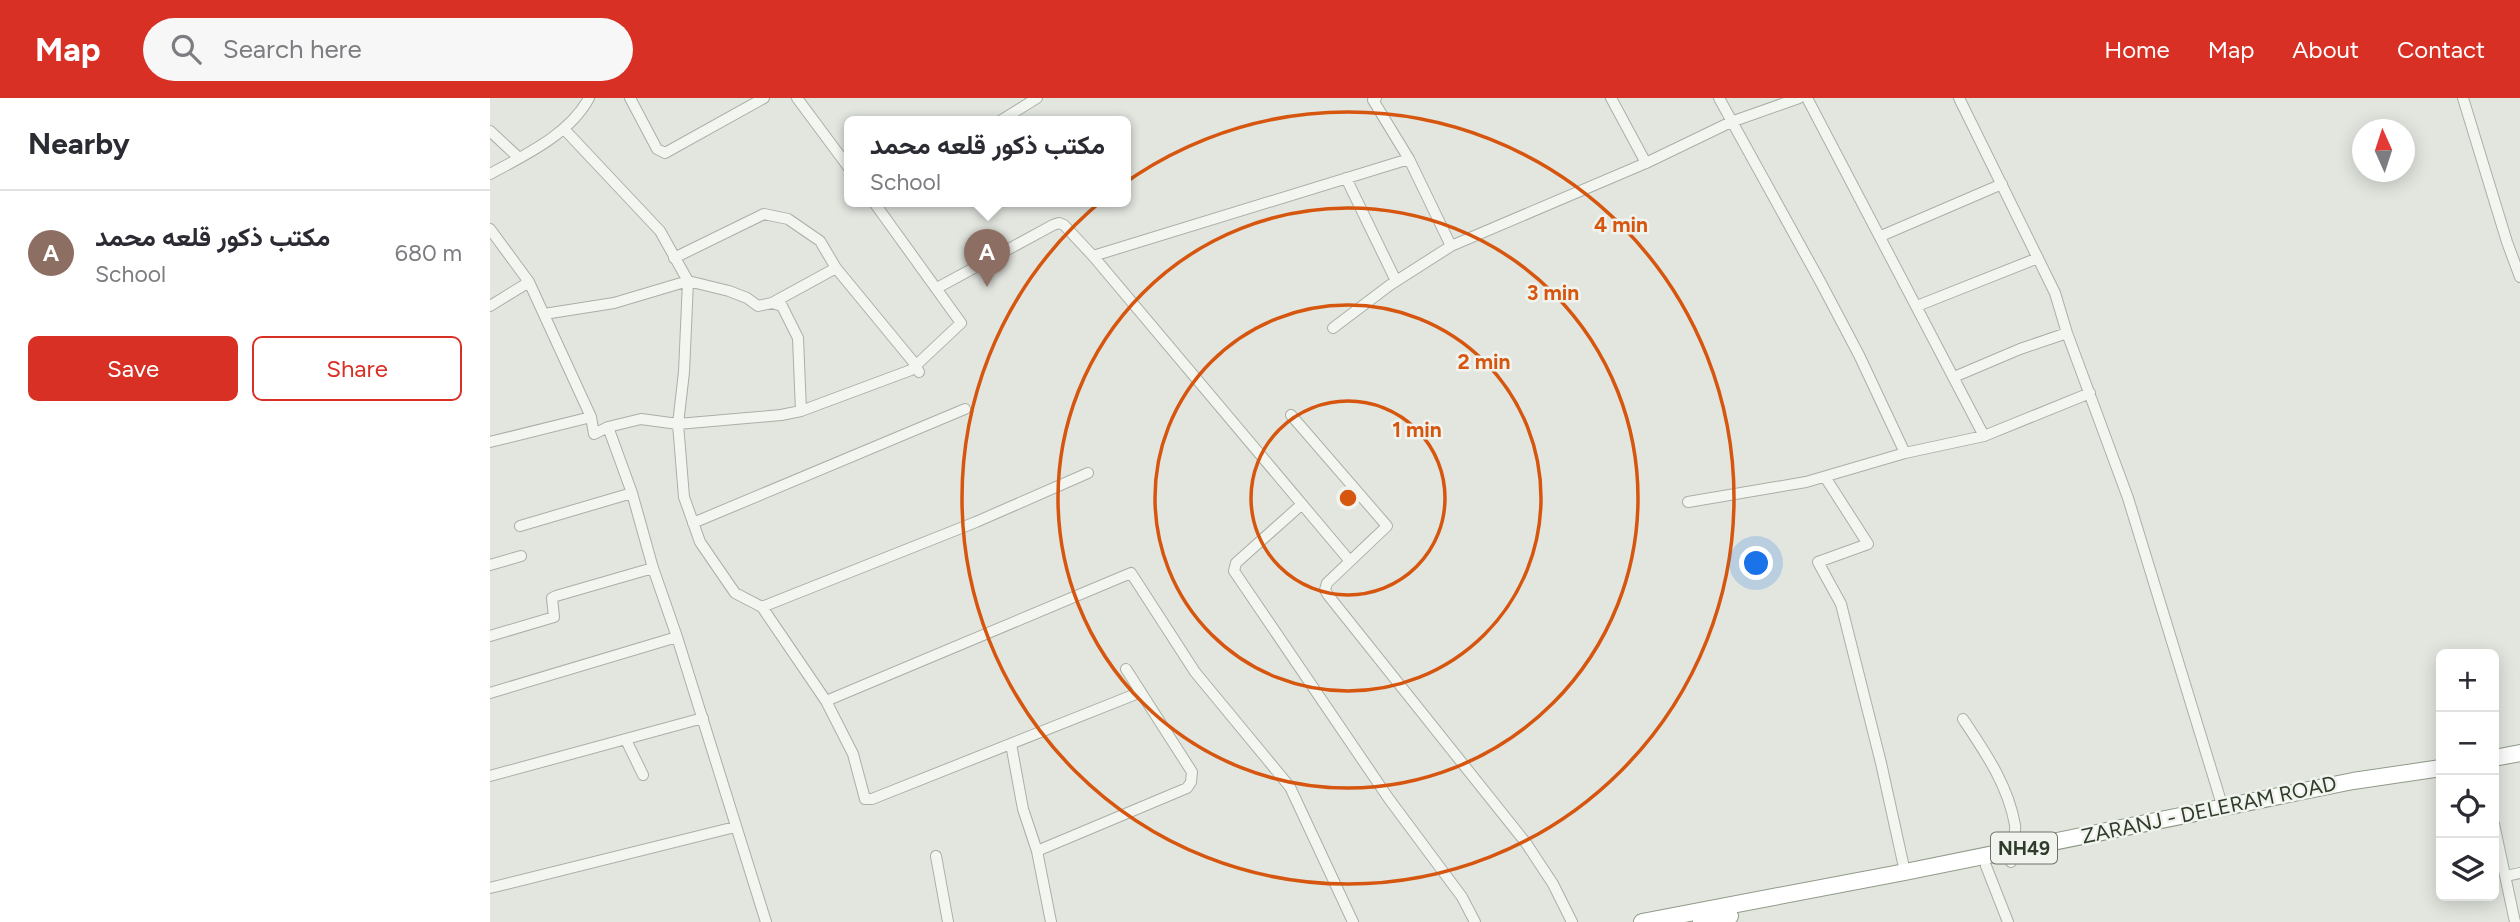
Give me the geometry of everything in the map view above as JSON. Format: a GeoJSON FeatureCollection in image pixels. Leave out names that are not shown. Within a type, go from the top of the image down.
{"type":"FeatureCollection","features":[{"type":"Feature","properties":{"kind":"highway"},"geometry":{"type":"LineString","coordinates":[[2499,757],[2520,753]]}},
{"type":"Feature","properties":{"kind":"highway","name":"ZARANJ - DELERAM ROAD"},"geometry":{"type":"LineString","coordinates":[[1705,922],[1986,866],[2010,856],[2353,780],[2436,769]]}},
{"type":"Feature","properties":{"kind":"highway","name":"ZARANJ - DELERAM ROAD"},"geometry":{"type":"LineString","coordinates":[[1642,922],[2357,790],[2406,774]]}},
{"type":"Feature","properties":{"kind":"street"},"geometry":{"type":"LineString","coordinates":[[490,174],[564,129],[583,110],[589,98]]}},
{"type":"Feature","properties":{"kind":"street"},"geometry":{"type":"LineString","coordinates":[[630,98],[657,149],[665,153],[764,98]]}},
{"type":"Feature","properties":{"kind":"street"},"geometry":{"type":"LineString","coordinates":[[797,98],[844,161]]}},
{"type":"Feature","properties":{"kind":"street"},"geometry":{"type":"LineString","coordinates":[[1008,116],[1037,98]]}},
{"type":"Feature","properties":{"kind":"street"},"geometry":{"type":"LineString","coordinates":[[1376,98],[1373,100],[1409,159],[1451,246]]}},
{"type":"Feature","properties":{"kind":"street"},"geometry":{"type":"LineString","coordinates":[[1611,98],[1646,163]]}},
{"type":"Feature","properties":{"kind":"street"},"geometry":{"type":"LineString","coordinates":[[1719,98],[1859,355],[1905,453]]}},
{"type":"Feature","properties":{"kind":"street"},"geometry":{"type":"LineString","coordinates":[[1333,328],[1396,281],[1451,246],[1646,163],[1731,122],[1799,98]]}},
{"type":"Feature","properties":{"kind":"street"},"geometry":{"type":"LineString","coordinates":[[1807,98],[1984,436]]}},
{"type":"Feature","properties":{"kind":"street"},"geometry":{"type":"LineString","coordinates":[[1959,98],[2055,293],[2067,333],[2128,498],[2223,808]]}},
{"type":"Feature","properties":{"kind":"street"},"geometry":{"type":"LineString","coordinates":[[2463,98],[2520,277]]}},
{"type":"Feature","properties":{"kind":"street"},"geometry":{"type":"LineString","coordinates":[[564,129],[660,231],[688,281],[685,359],[678,424],[684,497],[700,542],[734,593],[762,607],[826,701],[853,754],[865,799],[872,799],[1142,692]]}},
{"type":"Feature","properties":{"kind":"street"},"geometry":{"type":"LineString","coordinates":[[490,131],[519,158]]}},
{"type":"Feature","properties":{"kind":"street"},"geometry":{"type":"LineString","coordinates":[[1093,256],[1409,159]]}},
{"type":"Feature","properties":{"kind":"street"},"geometry":{"type":"LineString","coordinates":[[1346,178],[1396,281]]}},
{"type":"Feature","properties":{"kind":"street"},"geometry":{"type":"LineString","coordinates":[[1881,236],[2002,184]]}},
{"type":"Feature","properties":{"kind":"street"},"geometry":{"type":"LineString","coordinates":[[490,229],[528,282],[591,417],[594,434],[608,427],[641,419],[678,424],[782,415],[801,411],[917,368],[961,323],[877,207]]}},
{"type":"Feature","properties":{"kind":"street"},"geometry":{"type":"LineString","coordinates":[[674,258],[764,214],[788,219],[820,241],[836,268],[917,368]]}},
{"type":"Feature","properties":{"kind":"street"},"geometry":{"type":"LineString","coordinates":[[937,288],[1059,223],[1064,225],[1349,560]]}},
{"type":"Feature","properties":{"kind":"street"},"geometry":{"type":"LineString","coordinates":[[1917,306],[2038,258]]}},
{"type":"Feature","properties":{"kind":"street"},"geometry":{"type":"LineString","coordinates":[[544,314],[614,303],[688,281],[729,290],[758,306],[772,303],[836,268]]}},
{"type":"Feature","properties":{"kind":"street"},"geometry":{"type":"LineString","coordinates":[[490,306],[528,282]]}},
{"type":"Feature","properties":{"kind":"street"},"geometry":{"type":"LineString","coordinates":[[772,303],[782,306],[798,338],[801,411]]}},
{"type":"Feature","properties":{"kind":"street"},"geometry":{"type":"LineString","coordinates":[[1954,377],[2020,349],[2067,333]]}},
{"type":"Feature","properties":{"kind":"street"},"geometry":{"type":"LineString","coordinates":[[1688,502],[1825,478],[1905,453],[1984,436],[2090,393]]}},
{"type":"Feature","properties":{"kind":"street"},"geometry":{"type":"LineString","coordinates":[[693,523],[965,410]]}},
{"type":"Feature","properties":{"kind":"street"},"geometry":{"type":"LineString","coordinates":[[1291,415],[1387,526],[1327,583],[1325,590],[1328,596],[1526,843],[1553,884],[1572,922]]}},
{"type":"Feature","properties":{"kind":"street"},"geometry":{"type":"LineString","coordinates":[[490,442],[591,417]]}},
{"type":"Feature","properties":{"kind":"street"},"geometry":{"type":"LineString","coordinates":[[608,427],[632,493],[653,568],[677,636],[766,922]]}},
{"type":"Feature","properties":{"kind":"street"},"geometry":{"type":"LineString","coordinates":[[762,607],[976,522],[1088,473]]}},
{"type":"Feature","properties":{"kind":"street"},"geometry":{"type":"LineString","coordinates":[[1825,478],[1868,544],[1818,562],[1841,604],[1905,872]]}},
{"type":"Feature","properties":{"kind":"street"},"geometry":{"type":"LineString","coordinates":[[520,526],[632,493]]}},
{"type":"Feature","properties":{"kind":"street"},"geometry":{"type":"LineString","coordinates":[[1301,505],[1236,563],[1234,571],[1389,799],[1462,897],[1475,922]]}},
{"type":"Feature","properties":{"kind":"street"},"geometry":{"type":"LineString","coordinates":[[490,565],[522,556]]}},
{"type":"Feature","properties":{"kind":"street"},"geometry":{"type":"LineString","coordinates":[[490,636],[554,617],[551,603],[556,596],[653,568]]}},
{"type":"Feature","properties":{"kind":"street"},"geometry":{"type":"LineString","coordinates":[[826,701],[1131,573],[1195,672],[1290,787],[1353,922]]}},
{"type":"Feature","properties":{"kind":"street"},"geometry":{"type":"LineString","coordinates":[[490,692],[677,636]]}},
{"type":"Feature","properties":{"kind":"street"},"geometry":{"type":"LineString","coordinates":[[1037,851],[1187,788],[1191,782],[1192,772],[1126,669]]}},
{"type":"Feature","properties":{"kind":"street"},"geometry":{"type":"LineString","coordinates":[[490,776],[703,718]]}},
{"type":"Feature","properties":{"kind":"street"},"geometry":{"type":"LineString","coordinates":[[1963,719],[1998,772],[2016,828],[2010,856]]}},
{"type":"Feature","properties":{"kind":"street"},"geometry":{"type":"LineString","coordinates":[[626,740],[643,775]]}},
{"type":"Feature","properties":{"kind":"street"},"geometry":{"type":"LineString","coordinates":[[1011,744],[1023,809],[1037,851],[1051,922]]}},
{"type":"Feature","properties":{"kind":"street"},"geometry":{"type":"LineString","coordinates":[[490,888],[735,827]]}},
{"type":"Feature","properties":{"kind":"street"},"geometry":{"type":"LineString","coordinates":[[2497,838],[2515,922]]}},
{"type":"Feature","properties":{"kind":"street"},"geometry":{"type":"LineString","coordinates":[[936,856],[948,922]]}},
{"type":"Feature","properties":{"kind":"street"},"geometry":{"type":"LineString","coordinates":[[1986,866],[2008,922]]}},
{"type":"Feature","properties":{"kind":"street"},"geometry":{"type":"LineString","coordinates":[[2506,876],[2520,873]]}},
{"type":"Feature","properties":{"kind":"place","name":"مکتب ذکور قلعه محمد"},"geometry":{"type":"Point","coordinates":[987,287]}}]}
